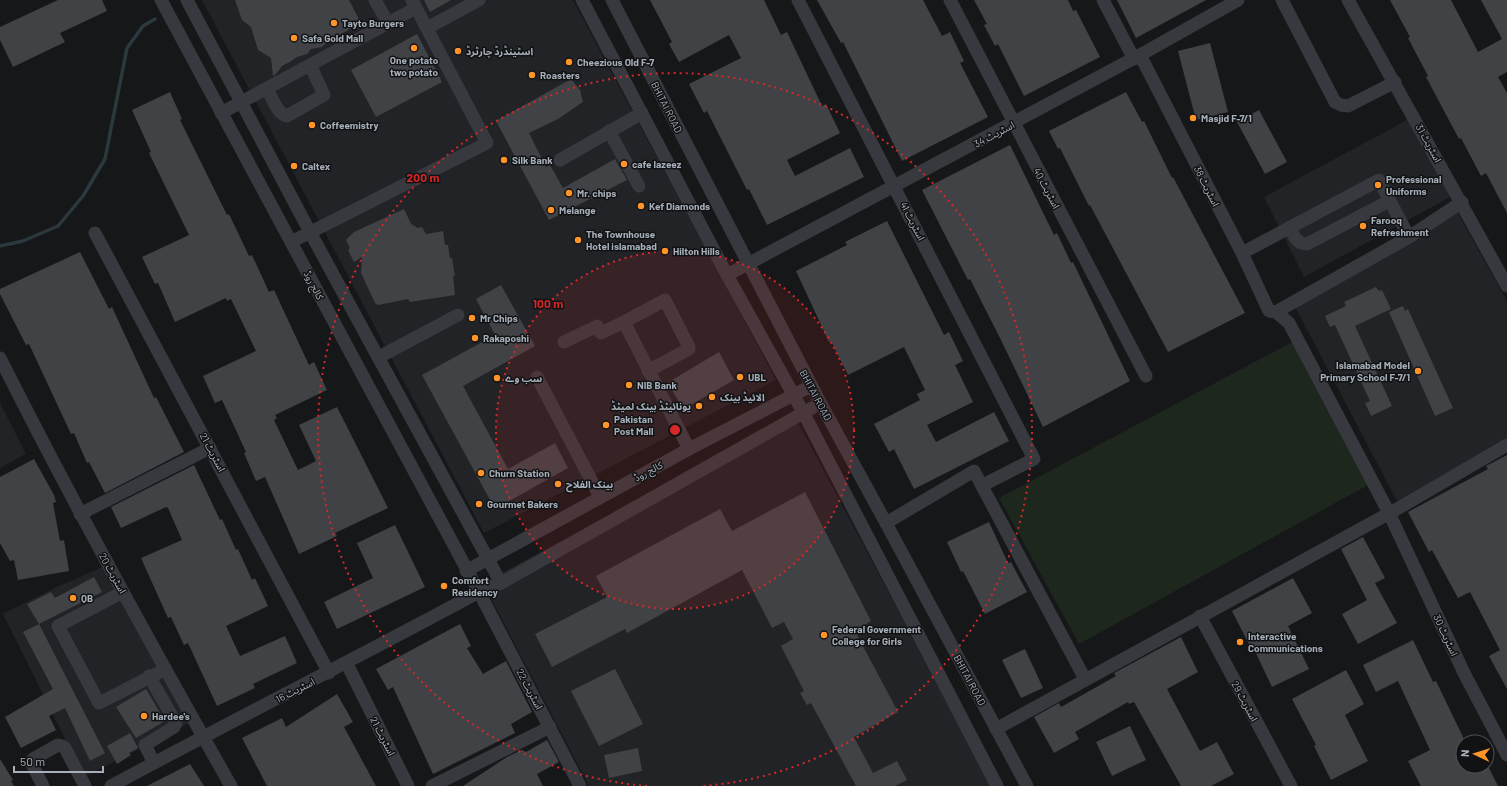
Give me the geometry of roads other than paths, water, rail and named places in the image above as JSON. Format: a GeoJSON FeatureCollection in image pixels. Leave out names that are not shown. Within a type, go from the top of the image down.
{"type":"FeatureCollection","features":[{"type":"Feature","properties":{"kind":"street","name":"کالج روڈ"},"geometry":{"type":"LineString","coordinates":[[161,0],[466,571],[479,592]]}},
{"type":"Feature","properties":{"kind":"street"},"geometry":{"type":"LineString","coordinates":[[187,0],[310,232],[501,582]]}},
{"type":"Feature","properties":{"kind":"street"},"geometry":{"type":"LineString","coordinates":[[375,0],[388,23]]}},
{"type":"Feature","properties":{"kind":"street"},"geometry":{"type":"LineString","coordinates":[[427,28],[479,0]]}},
{"type":"Feature","properties":{"kind":"street","name":"BHITAI ROAD"},"geometry":{"type":"LineString","coordinates":[[582,0],[727,275],[803,412],[997,786]]}},
{"type":"Feature","properties":{"kind":"street","name":"BHITAI ROAD"},"geometry":{"type":"LineString","coordinates":[[612,0],[811,386],[1027,786]]}},
{"type":"Feature","properties":{"kind":"street","name":"اسٹریٹ 41"},"geometry":{"type":"LineString","coordinates":[[798,0],[895,186],[1034,459],[983,484]]}},
{"type":"Feature","properties":{"kind":"street","name":"اسٹریٹ 40"},"geometry":{"type":"LineString","coordinates":[[950,0],[1146,376]]}},
{"type":"Feature","properties":{"kind":"street","name":"اسٹریٹ 38"},"geometry":{"type":"LineString","coordinates":[[1103,0],[1137,57],[1242,253],[1269,310],[1276,312]]}},
{"type":"Feature","properties":{"kind":"street"},"geometry":{"type":"LineString","coordinates":[[1282,0],[1335,102],[1341,106],[1348,106],[1395,82]]}},
{"type":"Feature","properties":{"kind":"street","name":"اسٹریٹ 31"},"geometry":{"type":"LineString","coordinates":[[1348,0],[1462,202],[1507,286]]}},
{"type":"Feature","properties":{"kind":"street","name":"اسٹریٹ 34"},"geometry":{"type":"LineString","coordinates":[[727,275],[1137,57],[1234,1]]}},
{"type":"Feature","properties":{"kind":"street"},"geometry":{"type":"LineString","coordinates":[[221,113],[388,23],[414,4],[487,143],[291,242]]}},
{"type":"Feature","properties":{"kind":"street"},"geometry":{"type":"LineString","coordinates":[[267,89],[279,111],[282,115],[287,116],[324,95],[310,65]]}},
{"type":"Feature","properties":{"kind":"street"},"geometry":{"type":"LineString","coordinates":[[560,160],[642,112]]}},
{"type":"Feature","properties":{"kind":"street"},"geometry":{"type":"LineString","coordinates":[[609,131],[639,186]]}},
{"type":"Feature","properties":{"kind":"street"},"geometry":{"type":"LineString","coordinates":[[1242,253],[1379,180],[1409,237]]}},
{"type":"Feature","properties":{"kind":"street"},"geometry":{"type":"LineString","coordinates":[[1290,227],[1296,240],[1301,244],[1307,244],[1389,201]]}},
{"type":"Feature","properties":{"kind":"street"},"geometry":{"type":"LineString","coordinates":[[1276,312],[1409,237],[1462,202]]}},
{"type":"Feature","properties":{"kind":"street","name":"اسٹریٹ 21"},"geometry":{"type":"LineString","coordinates":[[96,233],[329,673]]}},
{"type":"Feature","properties":{"kind":"street"},"geometry":{"type":"LineString","coordinates":[[564,342],[596,326],[601,333],[665,300],[689,349],[648,371]]}},
{"type":"Feature","properties":{"kind":"street","name":"اسٹریٹ 30"},"geometry":{"type":"LineString","coordinates":[[1276,312],[1289,323],[1389,513],[1464,673],[1507,755]]}},
{"type":"Feature","properties":{"kind":"street"},"geometry":{"type":"LineString","coordinates":[[379,357],[458,315]]}},
{"type":"Feature","properties":{"kind":"street"},"geometry":{"type":"LineString","coordinates":[[624,322],[689,449]]}},
{"type":"Feature","properties":{"kind":"street","name":"اسٹریٹ 20"},"geometry":{"type":"LineString","coordinates":[[0,358],[80,514],[164,670],[231,786]]}},
{"type":"Feature","properties":{"kind":"street"},"geometry":{"type":"LineString","coordinates":[[537,376],[600,497]]}},
{"type":"Feature","properties":{"kind":"street","name":"کالج روڈ"},"geometry":{"type":"LineString","coordinates":[[466,571],[689,449],[811,386]]}},
{"type":"Feature","properties":{"kind":"street"},"geometry":{"type":"LineString","coordinates":[[479,592],[501,582],[803,412],[821,404]]}},
{"type":"Feature","properties":{"kind":"street"},"geometry":{"type":"LineString","coordinates":[[996,729],[1389,513],[1507,445]]}},
{"type":"Feature","properties":{"kind":"street"},"geometry":{"type":"LineString","coordinates":[[80,514],[210,448]]}},
{"type":"Feature","properties":{"kind":"street"},"geometry":{"type":"LineString","coordinates":[[886,523],[974,471],[983,484],[1085,680]]}},
{"type":"Feature","properties":{"kind":"street"},"geometry":{"type":"LineString","coordinates":[[123,592],[58,626],[99,703],[149,676],[164,670]]}},
{"type":"Feature","properties":{"kind":"street","name":"اسٹریٹ 16"},"geometry":{"type":"LineString","coordinates":[[111,786],[203,736],[329,673],[479,592]]}},
{"type":"Feature","properties":{"kind":"street","name":"اسٹریٹ 22"},"geometry":{"type":"LineString","coordinates":[[479,592],[580,786]]}},
{"type":"Feature","properties":{"kind":"street","name":"اسٹریٹ 29"},"geometry":{"type":"LineString","coordinates":[[1200,616],[1291,786]]}},
{"type":"Feature","properties":{"kind":"street","name":"اسٹریٹ 21"},"geometry":{"type":"LineString","coordinates":[[346,664],[408,786]]}},
{"type":"Feature","properties":{"kind":"street"},"geometry":{"type":"LineString","coordinates":[[149,676],[176,723],[174,728],[145,745],[154,763]]}},
{"type":"Feature","properties":{"kind":"street"},"geometry":{"type":"LineString","coordinates":[[432,786],[550,727]]}},
{"type":"Feature","properties":{"kind":"street"},"geometry":{"type":"LineString","coordinates":[[43,786],[31,762],[33,759],[58,745],[65,748],[85,786]]}},
{"type":"Feature","properties":{"kind":"waterway"},"geometry":{"type":"LineString","coordinates":[[0,246],[23,241],[58,226],[83,196],[105,159],[127,48],[143,26],[155,19]]}},
{"type":"Feature","properties":{"kind":"place","name":"Tayto Burgers"},"geometry":{"type":"Point","coordinates":[334,23]}},
{"type":"Feature","properties":{"kind":"place","name":"Safa Gold Mall"},"geometry":{"type":"Point","coordinates":[294,38]}},
{"type":"Feature","properties":{"kind":"place","name":"One potato two potato"},"geometry":{"type":"Point","coordinates":[414,48]}},
{"type":"Feature","properties":{"kind":"place","name":"اسٹینڈرڈ چارٹرڈ"},"geometry":{"type":"Point","coordinates":[458,51]}},
{"type":"Feature","properties":{"kind":"place","name":"Cheezious Old F-7"},"geometry":{"type":"Point","coordinates":[569,62]}},
{"type":"Feature","properties":{"kind":"place","name":"Roasters"},"geometry":{"type":"Point","coordinates":[532,75]}},
{"type":"Feature","properties":{"kind":"place","name":"Masjid F-7/1"},"geometry":{"type":"Point","coordinates":[1193,118]}},
{"type":"Feature","properties":{"kind":"place","name":"Coffeemistry"},"geometry":{"type":"Point","coordinates":[312,125]}},
{"type":"Feature","properties":{"kind":"place","name":"Silk Bank"},"geometry":{"type":"Point","coordinates":[504,160]}},
{"type":"Feature","properties":{"kind":"place","name":"cafe lazeez"},"geometry":{"type":"Point","coordinates":[624,164]}},
{"type":"Feature","properties":{"kind":"place","name":"Caltex"},"geometry":{"type":"Point","coordinates":[294,166]}},
{"type":"Feature","properties":{"kind":"place","name":"Professional Uniforms"},"geometry":{"type":"Point","coordinates":[1378,185]}},
{"type":"Feature","properties":{"kind":"place","name":"Mr. chips"},"geometry":{"type":"Point","coordinates":[569,193]}},
{"type":"Feature","properties":{"kind":"place","name":"Kef Diamonds"},"geometry":{"type":"Point","coordinates":[641,206]}},
{"type":"Feature","properties":{"kind":"place","name":"Melange"},"geometry":{"type":"Point","coordinates":[551,210]}},
{"type":"Feature","properties":{"kind":"place","name":"Farooq Refreshment"},"geometry":{"type":"Point","coordinates":[1363,226]}},
{"type":"Feature","properties":{"kind":"place","name":"The Townhouse Hotel islamabad"},"geometry":{"type":"Point","coordinates":[578,240]}},
{"type":"Feature","properties":{"kind":"place","name":"Hilton Hills"},"geometry":{"type":"Point","coordinates":[665,251]}},
{"type":"Feature","properties":{"kind":"place","name":"Mr Chips"},"geometry":{"type":"Point","coordinates":[472,318]}},
{"type":"Feature","properties":{"kind":"place","name":"Rakaposhi"},"geometry":{"type":"Point","coordinates":[475,338]}},
{"type":"Feature","properties":{"kind":"place","name":"Islamabad Model Primary School F-7/1"},"geometry":{"type":"Point","coordinates":[1418,371]}},
{"type":"Feature","properties":{"kind":"place","name":"UBL"},"geometry":{"type":"Point","coordinates":[740,377]}},
{"type":"Feature","properties":{"kind":"place","name":"سب وے"},"geometry":{"type":"Point","coordinates":[497,378]}},
{"type":"Feature","properties":{"kind":"place","name":"NIB Bank"},"geometry":{"type":"Point","coordinates":[629,385]}},
{"type":"Feature","properties":{"kind":"place","name":"الائیڈ بینک"},"geometry":{"type":"Point","coordinates":[712,397]}},
{"type":"Feature","properties":{"kind":"place","name":"یونائیٹڈ بینک لمیٹڈ"},"geometry":{"type":"Point","coordinates":[699,406]}},
{"type":"Feature","properties":{"kind":"place","name":"Pakistan Post Mall"},"geometry":{"type":"Point","coordinates":[606,425]}},
{"type":"Feature","properties":{"kind":"place","name":"Churn Station"},"geometry":{"type":"Point","coordinates":[481,473]}},
{"type":"Feature","properties":{"kind":"place","name":"بینک الفلاح"},"geometry":{"type":"Point","coordinates":[558,484]}},
{"type":"Feature","properties":{"kind":"place","name":"Gourmet Bakers"},"geometry":{"type":"Point","coordinates":[479,504]}},
{"type":"Feature","properties":{"kind":"place","name":"Comfort Residency"},"geometry":{"type":"Point","coordinates":[444,586]}},
{"type":"Feature","properties":{"kind":"place","name":"QB"},"geometry":{"type":"Point","coordinates":[73,598]}},
{"type":"Feature","properties":{"kind":"place","name":"Federal Government College for Girls"},"geometry":{"type":"Point","coordinates":[824,635]}},
{"type":"Feature","properties":{"kind":"place","name":"Interactive Communications"},"geometry":{"type":"Point","coordinates":[1240,642]}},
{"type":"Feature","properties":{"kind":"place","name":"Hardee's"},"geometry":{"type":"Point","coordinates":[144,716]}}]}
